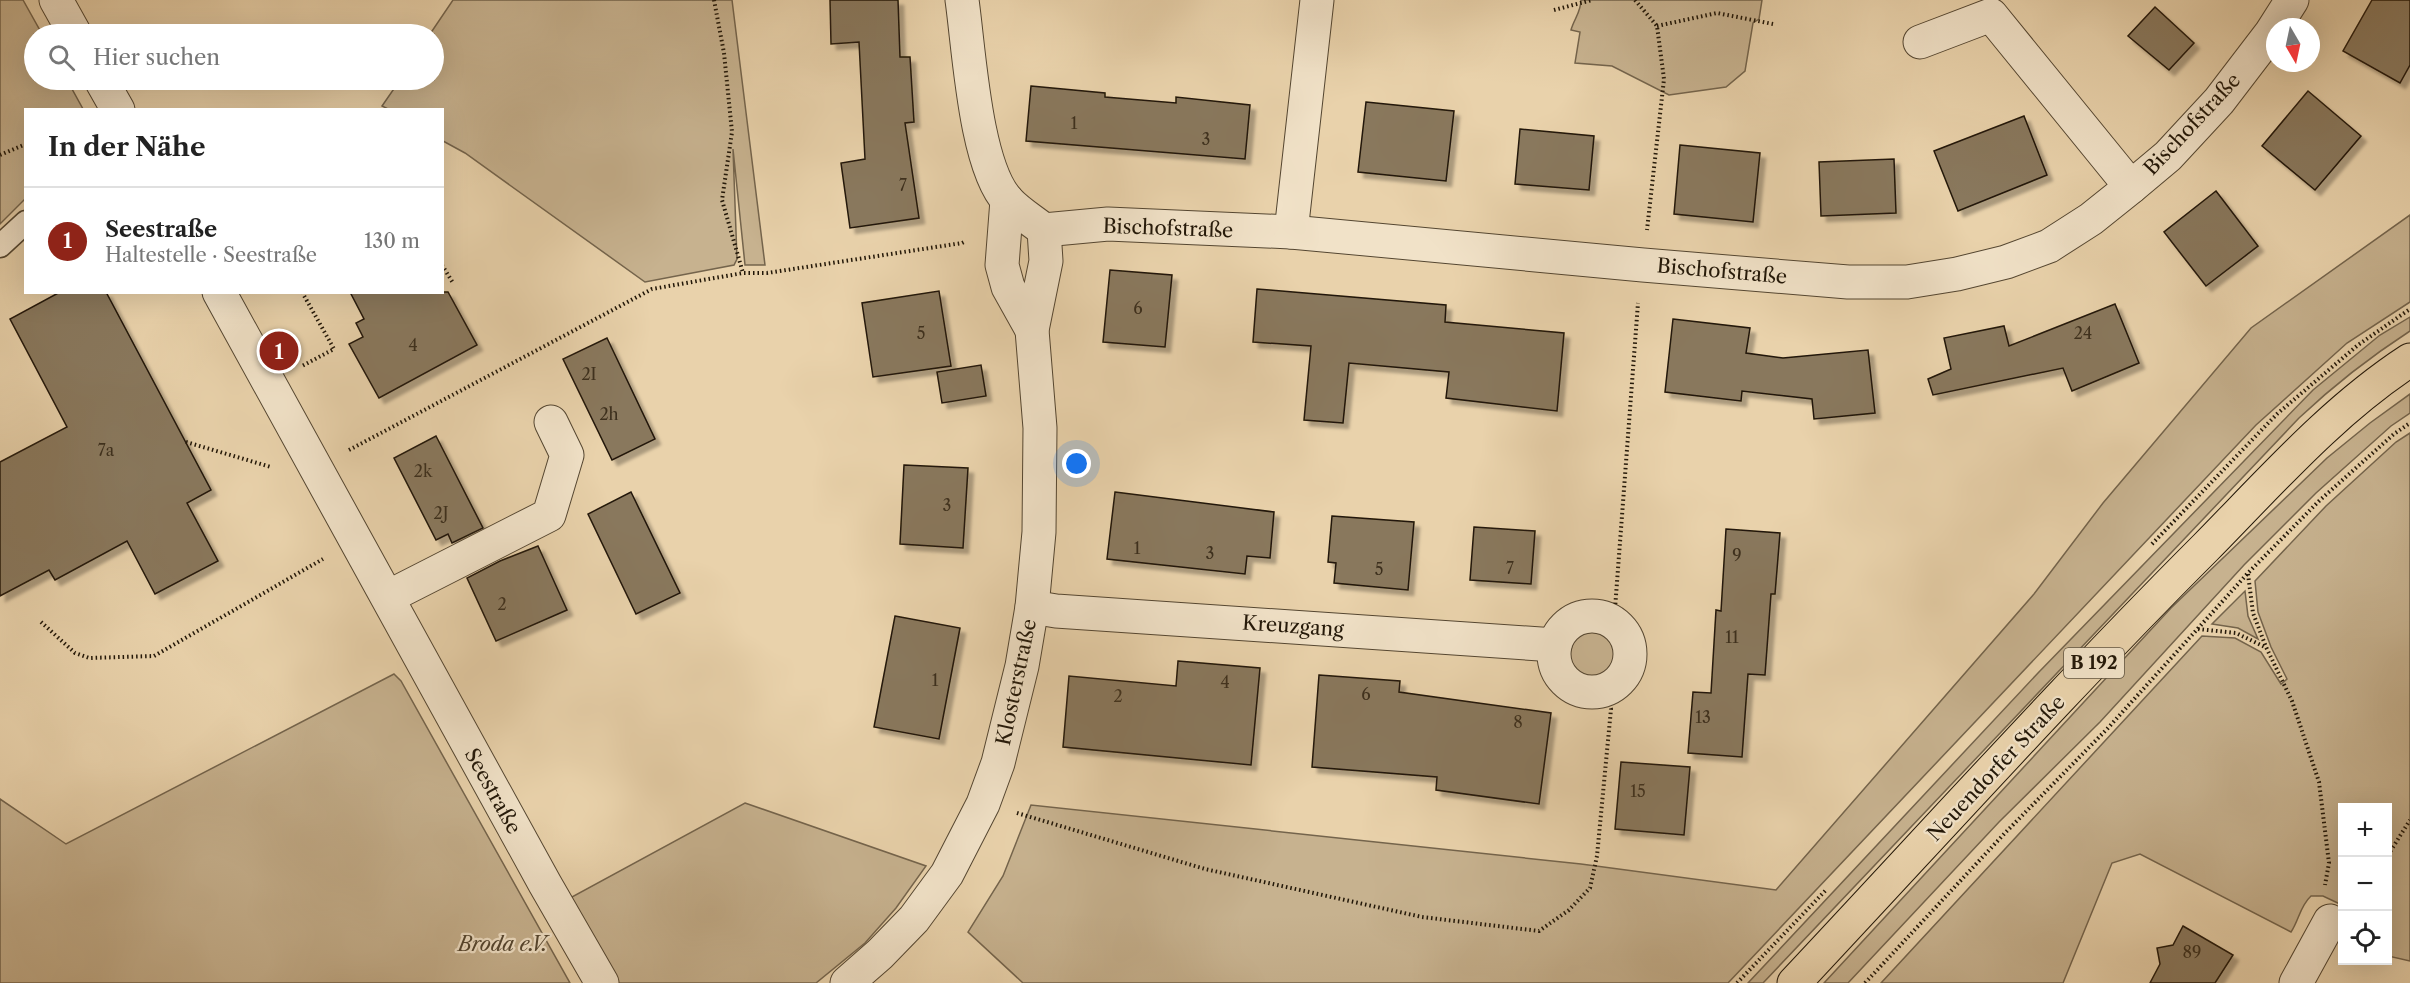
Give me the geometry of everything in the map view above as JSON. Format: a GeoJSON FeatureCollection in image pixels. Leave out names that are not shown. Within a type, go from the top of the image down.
{"type":"FeatureCollection","features":[{"type":"Feature","properties":{"kind":"main road","name":"Neuendorfer Straße"},"geometry":{"type":"LineString","coordinates":[[1794,983],[2163,590],[2308,444],[2354,402],[2410,360]]}},
{"type":"Feature","properties":{"kind":"street"},"geometry":{"type":"LineString","coordinates":[[56,0],[69,24]]}},
{"type":"Feature","properties":{"kind":"street"},"geometry":{"type":"LineString","coordinates":[[962,0],[981,141],[990,170],[1007,200],[1044,230]]}},
{"type":"Feature","properties":{"kind":"street"},"geometry":{"type":"LineString","coordinates":[[1291,232],[1317,0]]}},
{"type":"Feature","properties":{"kind":"street","name":"Bischofstraße"},"geometry":{"type":"LineString","coordinates":[[1044,230],[1108,224],[1291,232],[1848,282],[1907,282],[1957,274],[2006,262],[2049,246],[2091,219],[2131,188],[2168,156],[2219,101],[2271,33],[2292,0]]}},
{"type":"Feature","properties":{"kind":"street","name":"Bischofstraße"},"geometry":{"type":"LineString","coordinates":[[1920,42],[1985,8],[2131,188]]}},
{"type":"Feature","properties":{"kind":"street"},"geometry":{"type":"LineString","coordinates":[[107,90],[117,108]]}},
{"type":"Feature","properties":{"kind":"street","name":"Klosterstraße"},"geometry":{"type":"LineString","coordinates":[[1007,200],[1002,265],[1008,286],[1032,330]]}},
{"type":"Feature","properties":{"kind":"street","name":"Klosterstraße"},"geometry":{"type":"LineString","coordinates":[[847,983],[914,920],[947,874],[983,804],[998,763],[1022,666],[1032,607],[1040,532],[1040,451],[1032,330],[1046,261],[1044,230]]}},
{"type":"Feature","properties":{"kind":"street","name":"Seestraße"},"geometry":{"type":"LineString","coordinates":[[220,294],[539,874],[602,983]]}},
{"type":"Feature","properties":{"kind":"street"},"geometry":{"type":"LineString","coordinates":[[388,597],[549,515],[567,456],[551,422]]}},
{"type":"Feature","properties":{"kind":"street","name":"Kreuzgang"},"geometry":{"type":"LineString","coordinates":[[1032,607],[1555,645]]}},
{"type":"Feature","properties":{"kind":"street"},"geometry":{"type":"LineString","coordinates":[[1591,615],[1614,622],[1623,630],[1631,653],[1624,676],[1604,690],[1581,690],[1571,686],[1562,678],[1554,656],[1555,645],[1560,633],[1579,618],[1591,615]]}},
{"type":"Feature","properties":{"kind":"street"},"geometry":{"type":"LineString","coordinates":[[2296,983],[2330,921]]}},
{"type":"Feature","properties":{"kind":"lane"},"geometry":{"type":"LineString","coordinates":[[0,246],[24,224]]}},
{"type":"Feature","properties":{"kind":"path"},"geometry":{"type":"LineString","coordinates":[[714,0],[724,53],[732,132],[722,200],[743,273]]}},
{"type":"Feature","properties":{"kind":"path"},"geometry":{"type":"LineString","coordinates":[[1554,10],[1592,0]]}},
{"type":"Feature","properties":{"kind":"path"},"geometry":{"type":"LineString","coordinates":[[1614,622],[1638,297],[1664,79],[1657,26],[1635,0]]}},
{"type":"Feature","properties":{"kind":"path"},"geometry":{"type":"LineString","coordinates":[[1657,26],[1717,13],[1773,24]]}},
{"type":"Feature","properties":{"kind":"path"},"geometry":{"type":"LineString","coordinates":[[0,155],[24,145]]}},
{"type":"Feature","properties":{"kind":"path"},"geometry":{"type":"LineString","coordinates":[[317,467],[652,289],[743,273],[767,273],[962,243],[968,237]]}},
{"type":"Feature","properties":{"kind":"path"},"geometry":{"type":"LineString","coordinates":[[444,268],[453,283]]}},
{"type":"Feature","properties":{"kind":"path"},"geometry":{"type":"LineString","coordinates":[[296,370],[334,349],[303,294]]}},
{"type":"Feature","properties":{"kind":"path"},"geometry":{"type":"LineString","coordinates":[[1865,983],[2005,833],[2108,728],[2248,573],[2320,500],[2394,434],[2410,423]]}},
{"type":"Feature","properties":{"kind":"path"},"geometry":{"type":"LineString","coordinates":[[186,442],[279,469]]}},
{"type":"Feature","properties":{"kind":"path"},"geometry":{"type":"LineString","coordinates":[[41,622],[75,653],[89,658],[154,656],[323,559]]}},
{"type":"Feature","properties":{"kind":"path"},"geometry":{"type":"LineString","coordinates":[[2248,573],[2253,613],[2266,647],[2292,700],[2319,782],[2329,863],[2322,903],[2330,921]]}},
{"type":"Feature","properties":{"kind":"path"},"geometry":{"type":"LineString","coordinates":[[2197,629],[2236,633],[2266,647]]}},
{"type":"Feature","properties":{"kind":"path"},"geometry":{"type":"LineString","coordinates":[[1035,818],[1205,869],[1422,917],[1539,931],[1569,910],[1590,888],[1597,856],[1611,709],[1604,690]]}},
{"type":"Feature","properties":{"kind":"path"},"geometry":{"type":"LineString","coordinates":[[2392,849],[2410,820]]}},
{"type":"Feature","properties":{"kind":"green space"},"geometry":{"type":"Polygon","coordinates":[[[0,0],[23,0],[36,24],[24,24],[24,90],[73,90],[82,108],[24,108],[24,200],[0,224],[0,0]]]}},
{"type":"Feature","properties":{"kind":"green space"},"geometry":{"type":"Polygon","coordinates":[[[453,0],[732,0],[765,265],[745,265],[733,149],[737,259],[734,265],[645,282],[465,153],[444,142],[444,108],[386,108],[382,106],[393,90],[444,90],[444,24],[437,24],[453,0]]]}},
{"type":"Feature","properties":{"kind":"green space"},"geometry":{"type":"Polygon","coordinates":[[[1581,0],[1762,0],[1759,19],[1753,23],[1745,71],[1726,87],[1669,95],[1612,66],[1575,63],[1580,32],[1571,30],[1581,0]]]}},
{"type":"Feature","properties":{"kind":"green space"},"geometry":{"type":"Polygon","coordinates":[[[2410,215],[2410,302],[2347,343],[2256,425],[1728,983],[1023,983],[968,932],[1003,876],[1031,805],[1581,864],[1776,890],[2034,594],[2103,503],[2251,328],[2410,215]]]}},
{"type":"Feature","properties":{"kind":"green space"},"geometry":{"type":"Polygon","coordinates":[[[2410,317],[2410,331],[2353,372],[2299,418],[1763,983],[1748,983],[2038,673],[2313,390],[2380,335],[2410,317]]]}},
{"type":"Feature","properties":{"kind":"green space"},"geometry":{"type":"Polygon","coordinates":[[[2410,394],[2410,413],[2391,426],[2316,493],[2244,565],[2100,722],[1999,822],[1848,983],[1824,983],[2171,608],[2327,458],[2410,394]]]}},
{"type":"Feature","properties":{"kind":"green space"},"geometry":{"type":"Polygon","coordinates":[[[2410,433],[2410,961],[2392,957],[2392,803],[2338,803],[2338,903],[2323,896],[2311,896],[2304,904],[2291,932],[2140,854],[2112,863],[2063,983],[1881,983],[2202,636],[2235,638],[2261,652],[2281,684],[2287,679],[2271,647],[2258,612],[2255,581],[2326,506],[2396,442],[2410,433]]]}},
{"type":"Feature","properties":{"kind":"green space"},"geometry":{"type":"Polygon","coordinates":[[[2245,591],[2248,616],[2258,639],[2238,628],[2212,624],[2245,591]]]}},
{"type":"Feature","properties":{"kind":"green space"},"geometry":{"type":"Polygon","coordinates":[[[1592,632],[1607,639],[1614,654],[1607,669],[1592,676],[1577,669],[1570,654],[1577,639],[1592,632]]]}},
{"type":"Feature","properties":{"kind":"green space","name":"Broda e.V."},"geometry":{"type":"Polygon","coordinates":[[[394,674],[401,681],[570,983],[0,983],[0,799],[66,844],[394,674]]]}},
{"type":"Feature","properties":{"kind":"green space"},"geometry":{"type":"Polygon","coordinates":[[[745,803],[926,866],[896,908],[865,943],[816,983],[618,983],[570,898],[745,803]]]}},
{"type":"Feature","properties":{"kind":"building"},"geometry":{"type":"Polygon","coordinates":[[[830,0],[898,0],[900,57],[910,57],[914,122],[905,123],[919,218],[850,228],[841,163],[865,159],[859,42],[831,44],[830,0]]]}},
{"type":"Feature","properties":{"kind":"building"},"geometry":{"type":"Polygon","coordinates":[[[2372,0],[2410,0],[2410,65],[2400,83],[2343,51],[2372,0]]]}},
{"type":"Feature","properties":{"kind":"building"},"geometry":{"type":"Polygon","coordinates":[[[2155,7],[2194,43],[2169,70],[2128,36],[2155,7]]]}},
{"type":"Feature","properties":{"kind":"building"},"geometry":{"type":"Polygon","coordinates":[[[1031,86],[1105,93],[1105,97],[1176,103],[1176,97],[1250,105],[1245,159],[1026,141],[1031,86]]]}},
{"type":"Feature","properties":{"kind":"building"},"geometry":{"type":"Polygon","coordinates":[[[2308,91],[2361,136],[2315,190],[2262,146],[2308,91]]]}},
{"type":"Feature","properties":{"kind":"building"},"geometry":{"type":"Polygon","coordinates":[[[1366,102],[1454,111],[1446,181],[1358,172],[1366,102]]]}},
{"type":"Feature","properties":{"kind":"building"},"geometry":{"type":"Polygon","coordinates":[[[2024,116],[2047,175],[1958,211],[1934,151],[2024,116]]]}},
{"type":"Feature","properties":{"kind":"building"},"geometry":{"type":"Polygon","coordinates":[[[1520,129],[1594,136],[1589,190],[1515,184],[1520,129]]]}},
{"type":"Feature","properties":{"kind":"building"},"geometry":{"type":"Polygon","coordinates":[[[1680,145],[1760,153],[1753,222],[1674,214],[1680,145]]]}},
{"type":"Feature","properties":{"kind":"building"},"geometry":{"type":"Polygon","coordinates":[[[1894,159],[1896,213],[1821,216],[1819,162],[1894,159]]]}},
{"type":"Feature","properties":{"kind":"building"},"geometry":{"type":"Polygon","coordinates":[[[2216,191],[2258,246],[2206,286],[2164,232],[2216,191]]]}},
{"type":"Feature","properties":{"kind":"building"},"geometry":{"type":"Polygon","coordinates":[[[1110,270],[1172,275],[1165,347],[1103,342],[1110,270]]]}},
{"type":"Feature","properties":{"kind":"building"},"geometry":{"type":"Polygon","coordinates":[[[1257,289],[1446,305],[1445,322],[1564,333],[1557,411],[1446,398],[1449,372],[1349,363],[1343,423],[1304,420],[1311,346],[1253,342],[1257,289]]]}},
{"type":"Feature","properties":{"kind":"building"},"geometry":{"type":"Polygon","coordinates":[[[939,291],[951,366],[873,377],[862,303],[939,291]]]}},
{"type":"Feature","properties":{"kind":"building"},"geometry":{"type":"Polygon","coordinates":[[[448,292],[477,345],[379,398],[349,344],[363,337],[356,323],[364,319],[351,294],[444,294],[448,292]]]}},
{"type":"Feature","properties":{"kind":"building"},"geometry":{"type":"Polygon","coordinates":[[[56,294],[107,294],[211,490],[187,503],[218,561],[155,594],[127,541],[55,580],[49,570],[0,596],[0,462],[67,427],[10,319],[56,294]]]}},
{"type":"Feature","properties":{"kind":"building"},"geometry":{"type":"Polygon","coordinates":[[[2115,304],[2139,363],[2072,391],[2063,368],[1933,395],[1928,379],[1951,369],[1944,338],[2004,326],[2009,346],[2115,304]]]}},
{"type":"Feature","properties":{"kind":"building"},"geometry":{"type":"Polygon","coordinates":[[[1673,319],[1750,328],[1746,353],[1783,358],[1868,350],[1875,413],[1814,419],[1812,399],[1742,391],[1741,401],[1665,392],[1673,319]]]}},
{"type":"Feature","properties":{"kind":"building"},"geometry":{"type":"Polygon","coordinates":[[[607,338],[655,439],[612,460],[563,359],[607,338]]]}},
{"type":"Feature","properties":{"kind":"building"},"geometry":{"type":"Polygon","coordinates":[[[981,365],[986,396],[942,403],[937,372],[981,365]]]}},
{"type":"Feature","properties":{"kind":"building"},"geometry":{"type":"Polygon","coordinates":[[[436,436],[483,528],[452,543],[448,534],[436,540],[394,458],[436,436]]]}},
{"type":"Feature","properties":{"kind":"building"},"geometry":{"type":"Polygon","coordinates":[[[904,465],[968,468],[963,548],[900,544],[904,465]]]}},
{"type":"Feature","properties":{"kind":"building"},"geometry":{"type":"Polygon","coordinates":[[[631,492],[680,593],[636,614],[588,514],[631,492]]]}},
{"type":"Feature","properties":{"kind":"building"},"geometry":{"type":"Polygon","coordinates":[[[1115,492],[1274,512],[1270,558],[1247,556],[1245,574],[1107,559],[1115,492]]]}},
{"type":"Feature","properties":{"kind":"building"},"geometry":{"type":"Polygon","coordinates":[[[1332,516],[1414,522],[1408,590],[1334,583],[1336,563],[1328,562],[1332,516]]]}},
{"type":"Feature","properties":{"kind":"building"},"geometry":{"type":"Polygon","coordinates":[[[1474,527],[1535,531],[1531,584],[1470,580],[1474,527]]]}},
{"type":"Feature","properties":{"kind":"building"},"geometry":{"type":"Polygon","coordinates":[[[1726,529],[1780,533],[1775,594],[1771,594],[1765,675],[1748,674],[1742,757],[1688,753],[1693,692],[1711,693],[1716,610],[1721,611],[1726,529]]]}},
{"type":"Feature","properties":{"kind":"building"},"geometry":{"type":"Polygon","coordinates":[[[538,546],[567,610],[496,641],[467,578],[500,561],[538,546]]]}},
{"type":"Feature","properties":{"kind":"building"},"geometry":{"type":"Polygon","coordinates":[[[895,616],[960,628],[939,739],[874,727],[895,616]]]}},
{"type":"Feature","properties":{"kind":"building"},"geometry":{"type":"Polygon","coordinates":[[[1178,661],[1260,668],[1251,765],[1063,747],[1069,676],[1176,686],[1178,661]]]}},
{"type":"Feature","properties":{"kind":"building"},"geometry":{"type":"Polygon","coordinates":[[[1319,675],[1400,681],[1399,692],[1551,713],[1539,804],[1436,790],[1437,777],[1312,767],[1319,675]]]}},
{"type":"Feature","properties":{"kind":"building"},"geometry":{"type":"Polygon","coordinates":[[[1621,762],[1690,767],[1684,835],[1615,829],[1621,762]]]}},
{"type":"Feature","properties":{"kind":"building"},"geometry":{"type":"Polygon","coordinates":[[[2183,926],[2233,955],[2215,983],[2150,983],[2160,964],[2157,948],[2173,945],[2183,926]]]}},
{"type":"Feature","properties":{"kind":"place","name":"Seestraße"},"geometry":{"type":"Point","coordinates":[279,351]}}]}
